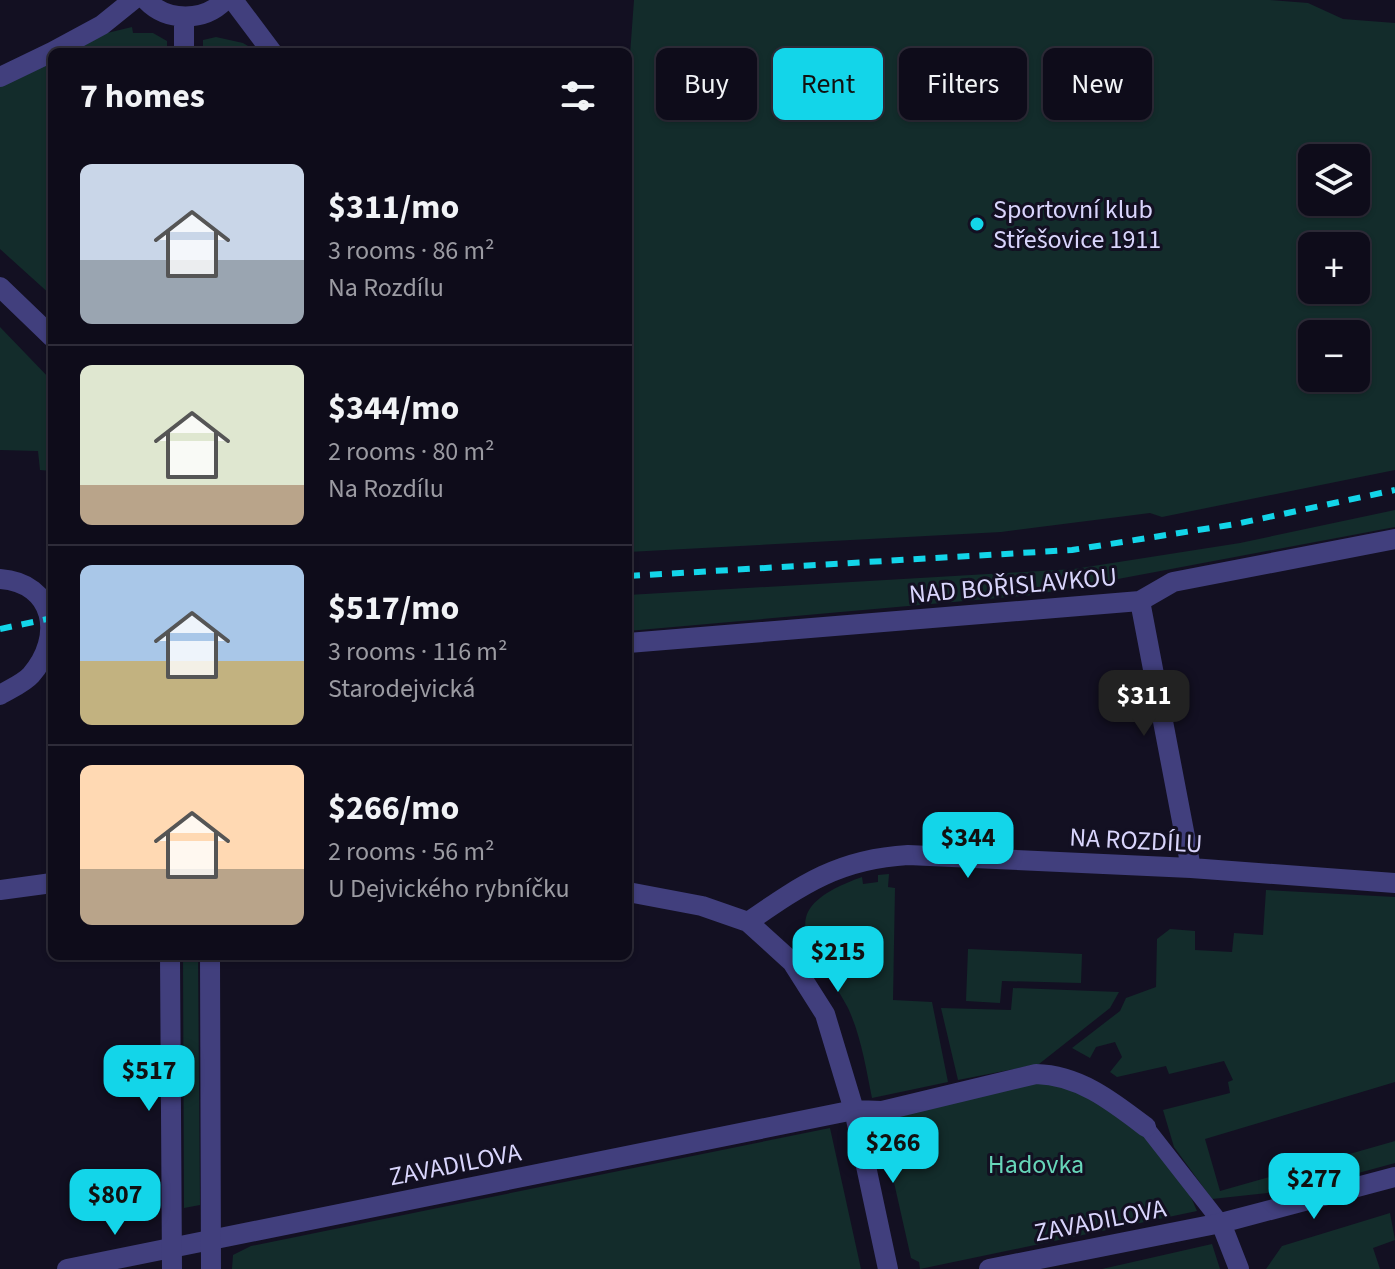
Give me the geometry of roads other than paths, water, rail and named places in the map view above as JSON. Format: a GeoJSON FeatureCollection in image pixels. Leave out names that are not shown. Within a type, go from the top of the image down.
{"type":"FeatureCollection","features":[{"type":"Feature","properties":{"kind":"street"},"geometry":{"type":"LineString","coordinates":[[59,48],[102,25],[133,0]]}},
{"type":"Feature","properties":{"kind":"street"},"geometry":{"type":"LineString","coordinates":[[146,0],[154,8],[184,17],[216,9],[225,0]]}},
{"type":"Feature","properties":{"kind":"street"},"geometry":{"type":"LineString","coordinates":[[233,0],[269,48]]}},
{"type":"Feature","properties":{"kind":"street"},"geometry":{"type":"LineString","coordinates":[[184,17],[184,48]]}},
{"type":"Feature","properties":{"kind":"street"},"geometry":{"type":"LineString","coordinates":[[0,77],[48,54]]}},
{"type":"Feature","properties":{"kind":"street"},"geometry":{"type":"LineString","coordinates":[[0,287],[48,333]]}},
{"type":"Feature","properties":{"kind":"street","name":"NAD BOŘISLAVKOU"},"geometry":{"type":"LineString","coordinates":[[632,643],[1140,601],[1173,582],[1395,539]]}},
{"type":"Feature","properties":{"kind":"street"},"geometry":{"type":"LineString","coordinates":[[0,579],[36,591],[48,604]]}},
{"type":"Feature","properties":{"kind":"street"},"geometry":{"type":"LineString","coordinates":[[1140,601],[1191,868]]}},
{"type":"Feature","properties":{"kind":"street"},"geometry":{"type":"LineString","coordinates":[[0,695],[30,677],[48,640]]}},
{"type":"Feature","properties":{"kind":"street","name":"NA ROZDÍLU"},"geometry":{"type":"LineString","coordinates":[[748,922],[808,880],[878,857],[908,855],[1191,868],[1395,883]]}},
{"type":"Feature","properties":{"kind":"street"},"geometry":{"type":"LineString","coordinates":[[0,890],[48,884]]}},
{"type":"Feature","properties":{"kind":"street"},"geometry":{"type":"LineString","coordinates":[[632,893],[702,906],[748,922],[792,962],[825,1014],[854,1110],[888,1269]]}},
{"type":"Feature","properties":{"kind":"street"},"geometry":{"type":"LineString","coordinates":[[170,960],[172,1259]]}},
{"type":"Feature","properties":{"kind":"street"},"geometry":{"type":"LineString","coordinates":[[210,960],[211,1269]]}},
{"type":"Feature","properties":{"kind":"street","name":"ZAVADILOVA"},"geometry":{"type":"LineString","coordinates":[[67,1269],[172,1259],[211,1240],[854,1110],[882,1111],[1036,1074],[1060,1075],[1107,1097],[1146,1127]]}},
{"type":"Feature","properties":{"kind":"street"},"geometry":{"type":"LineString","coordinates":[[1146,1127],[1221,1223],[1239,1269]]}},
{"type":"Feature","properties":{"kind":"street","name":"ZAVADILOVA"},"geometry":{"type":"LineString","coordinates":[[989,1269],[1221,1223],[1395,1177]]}},
{"type":"Feature","properties":{"kind":"railway"},"geometry":{"type":"LineString","coordinates":[[632,576],[1072,550],[1236,524],[1395,490]]}},
{"type":"Feature","properties":{"kind":"railway"},"geometry":{"type":"LineString","coordinates":[[0,629],[48,619]]}},
{"type":"Feature","properties":{"kind":"place","name":"Sportovní klub Střešovice 1911"},"geometry":{"type":"Point","coordinates":[977,224]}},
{"type":"Feature","properties":{"kind":"park label","name":"Hadovka"},"geometry":{"type":"Point","coordinates":[1036,1164]}}]}
